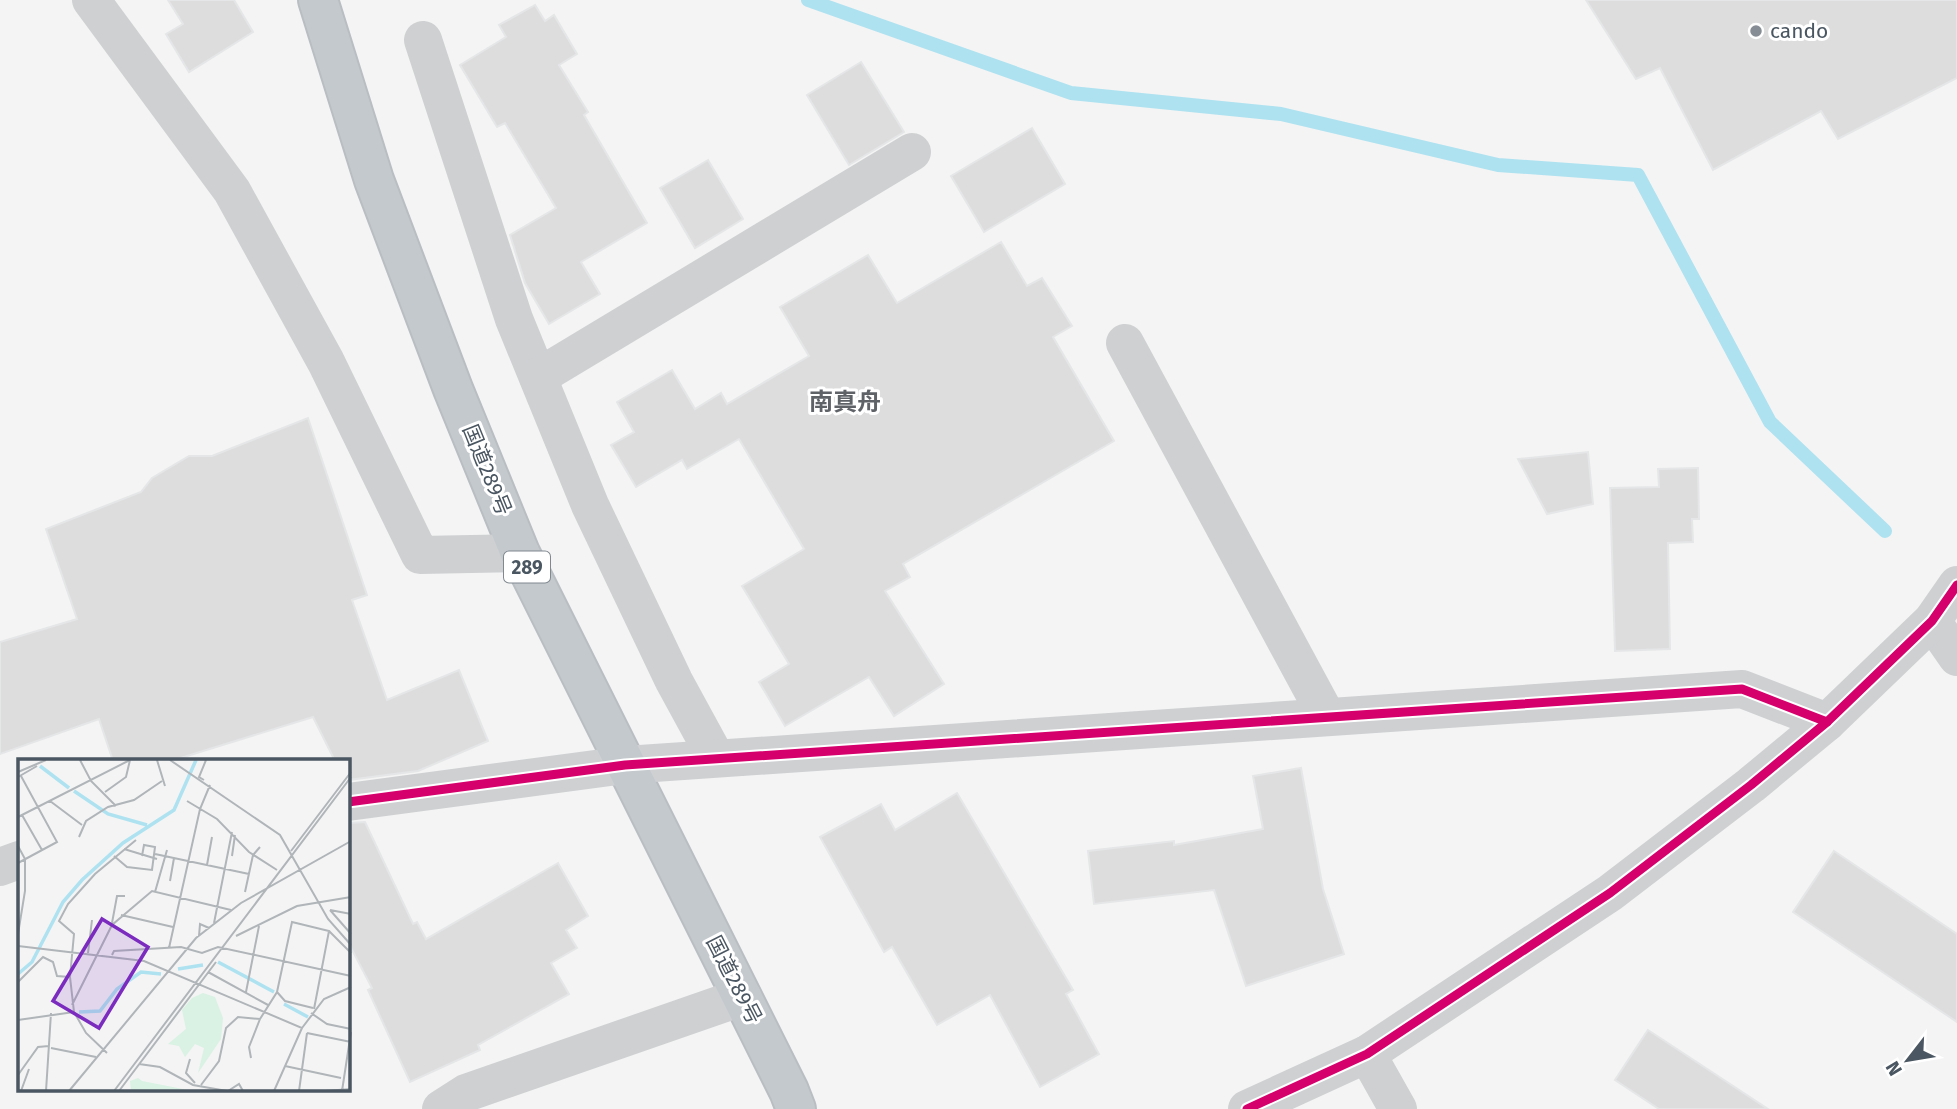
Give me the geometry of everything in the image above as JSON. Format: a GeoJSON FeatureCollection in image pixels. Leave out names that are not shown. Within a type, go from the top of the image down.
{"type":"FeatureCollection","features":[{"type":"Feature","properties":{"kind":"highway","name":"国道289号"},"geometry":{"type":"LineString","coordinates":[[318,0],[374,180],[453,389],[520,553],[796,1109]]}},
{"type":"Feature","properties":{"kind":"street"},"geometry":{"type":"LineString","coordinates":[[92,0],[232,191],[326,362],[420,555],[520,553]]}},
{"type":"Feature","properties":{"kind":"street"},"geometry":{"type":"LineString","coordinates":[[423,40],[514,319],[590,505],[674,681],[716,758]]}},
{"type":"Feature","properties":{"kind":"street"},"geometry":{"type":"LineString","coordinates":[[538,377],[912,152]]}},
{"type":"Feature","properties":{"kind":"street"},"geometry":{"type":"LineString","coordinates":[[1125,343],[1327,717]]}},
{"type":"Feature","properties":{"kind":"street"},"geometry":{"type":"LineString","coordinates":[[1247,1109],[1367,1054],[1610,893],[1751,785],[1827,722],[1932,621],[1957,585]]}},
{"type":"Feature","properties":{"kind":"street"},"geometry":{"type":"LineString","coordinates":[[1932,621],[1957,657]]}},
{"type":"Feature","properties":{"kind":"street"},"geometry":{"type":"LineString","coordinates":[[350,802],[625,765],[1742,689],[1827,722]]}},
{"type":"Feature","properties":{"kind":"street"},"geometry":{"type":"LineString","coordinates":[[0,867],[18,860]]}},
{"type":"Feature","properties":{"kind":"street"},"geometry":{"type":"LineString","coordinates":[[441,1109],[466,1093],[742,997]]}},
{"type":"Feature","properties":{"kind":"street"},"geometry":{"type":"LineString","coordinates":[[1367,1054],[1398,1109]]}},
{"type":"Feature","properties":{"kind":"building"},"geometry":{"type":"Polygon","coordinates":[[[168,0],[234,0],[253,32],[189,72],[166,34],[183,24],[168,0]]]}},
{"type":"Feature","properties":{"kind":"building"},"geometry":{"type":"Polygon","coordinates":[[[1586,0],[1957,0],[1957,78],[1838,139],[1821,111],[1713,170],[1660,68],[1636,79],[1586,0]]]}},
{"type":"Feature","properties":{"kind":"building"},"geometry":{"type":"Polygon","coordinates":[[[535,5],[545,21],[554,15],[577,54],[559,65],[588,112],[584,115],[647,223],[581,262],[600,294],[549,324],[525,283],[510,235],[556,208],[505,123],[497,127],[460,65],[506,37],[499,25],[535,5]]]}},
{"type":"Feature","properties":{"kind":"building"},"geometry":{"type":"Polygon","coordinates":[[[861,62],[904,132],[849,165],[807,95],[861,62]]]}},
{"type":"Feature","properties":{"kind":"building"},"geometry":{"type":"Polygon","coordinates":[[[1032,128],[1065,184],[984,232],[951,176],[1032,128]]]}},
{"type":"Feature","properties":{"kind":"building"},"geometry":{"type":"Polygon","coordinates":[[[708,160],[743,219],[695,248],[660,188],[708,160]]]}},
{"type":"Feature","properties":{"kind":"building"},"geometry":{"type":"Polygon","coordinates":[[[1001,242],[1027,286],[1042,278],[1072,326],[1053,337],[1114,441],[903,564],[910,577],[885,591],[944,684],[894,716],[869,677],[785,726],[759,682],[789,664],[742,586],[804,549],[739,439],[687,469],[682,460],[636,487],[611,445],[634,432],[617,402],[672,370],[695,409],[721,393],[727,404],[809,356],[780,307],[868,255],[897,303],[1001,242]]]}},
{"type":"Feature","properties":{"kind":"building"},"geometry":{"type":"Polygon","coordinates":[[[308,418],[367,595],[352,600],[387,700],[459,670],[488,741],[418,771],[350,780],[350,759],[334,759],[313,717],[177,759],[112,759],[99,719],[0,754],[0,642],[77,619],[46,529],[141,492],[152,478],[189,456],[212,456],[308,418]]]}},
{"type":"Feature","properties":{"kind":"building"},"geometry":{"type":"Polygon","coordinates":[[[1588,452],[1593,504],[1547,514],[1518,459],[1588,452]]]}},
{"type":"Feature","properties":{"kind":"building"},"geometry":{"type":"Polygon","coordinates":[[[1698,468],[1699,519],[1692,519],[1693,542],[1668,543],[1670,649],[1615,651],[1610,488],[1659,487],[1658,469],[1698,468]]]}},
{"type":"Feature","properties":{"kind":"building"},"geometry":{"type":"Polygon","coordinates":[[[1301,768],[1323,889],[1344,954],[1246,986],[1214,890],[1094,904],[1088,851],[1174,841],[1174,845],[1263,829],[1253,776],[1301,768]]]}},
{"type":"Feature","properties":{"kind":"building"},"geometry":{"type":"Polygon","coordinates":[[[957,793],[1073,990],[1066,994],[1099,1054],[1040,1087],[990,995],[937,1025],[892,947],[884,952],[820,837],[881,804],[895,830],[957,793]]]}},
{"type":"Feature","properties":{"kind":"building"},"geometry":{"type":"Polygon","coordinates":[[[365,822],[413,924],[417,922],[426,939],[558,863],[588,916],[566,930],[577,948],[551,963],[569,994],[478,1045],[480,1050],[410,1082],[368,990],[372,988],[350,946],[350,823],[365,822]]]}},
{"type":"Feature","properties":{"kind":"building"},"geometry":{"type":"Polygon","coordinates":[[[1834,851],[1957,934],[1957,1022],[1793,912],[1834,851]]]}},
{"type":"Feature","properties":{"kind":"building"},"geometry":{"type":"Polygon","coordinates":[[[1648,1030],[1768,1109],[1659,1109],[1615,1080],[1648,1030]]]}},
{"type":"Feature","properties":{"kind":"waterway"},"geometry":{"type":"LineString","coordinates":[[808,0],[1071,93],[1281,114],[1498,165],[1638,175],[1770,422],[1885,531]]}},
{"type":"Feature","properties":{"kind":"cycle path"},"geometry":{"type":"LineString","coordinates":[[1247,1109],[1367,1054],[1610,893],[1751,785],[1827,722],[1932,621],[1957,585]]}},
{"type":"Feature","properties":{"kind":"cycle path"},"geometry":{"type":"LineString","coordinates":[[350,802],[625,765],[1742,689],[1827,722]]}},
{"type":"Feature","properties":{"kind":"place","name":"cando"},"geometry":{"type":"Point","coordinates":[1756,31]}},
{"type":"Feature","properties":{"kind":"district","name":"南真舟"},"geometry":{"type":"Point","coordinates":[845,402]}}]}
